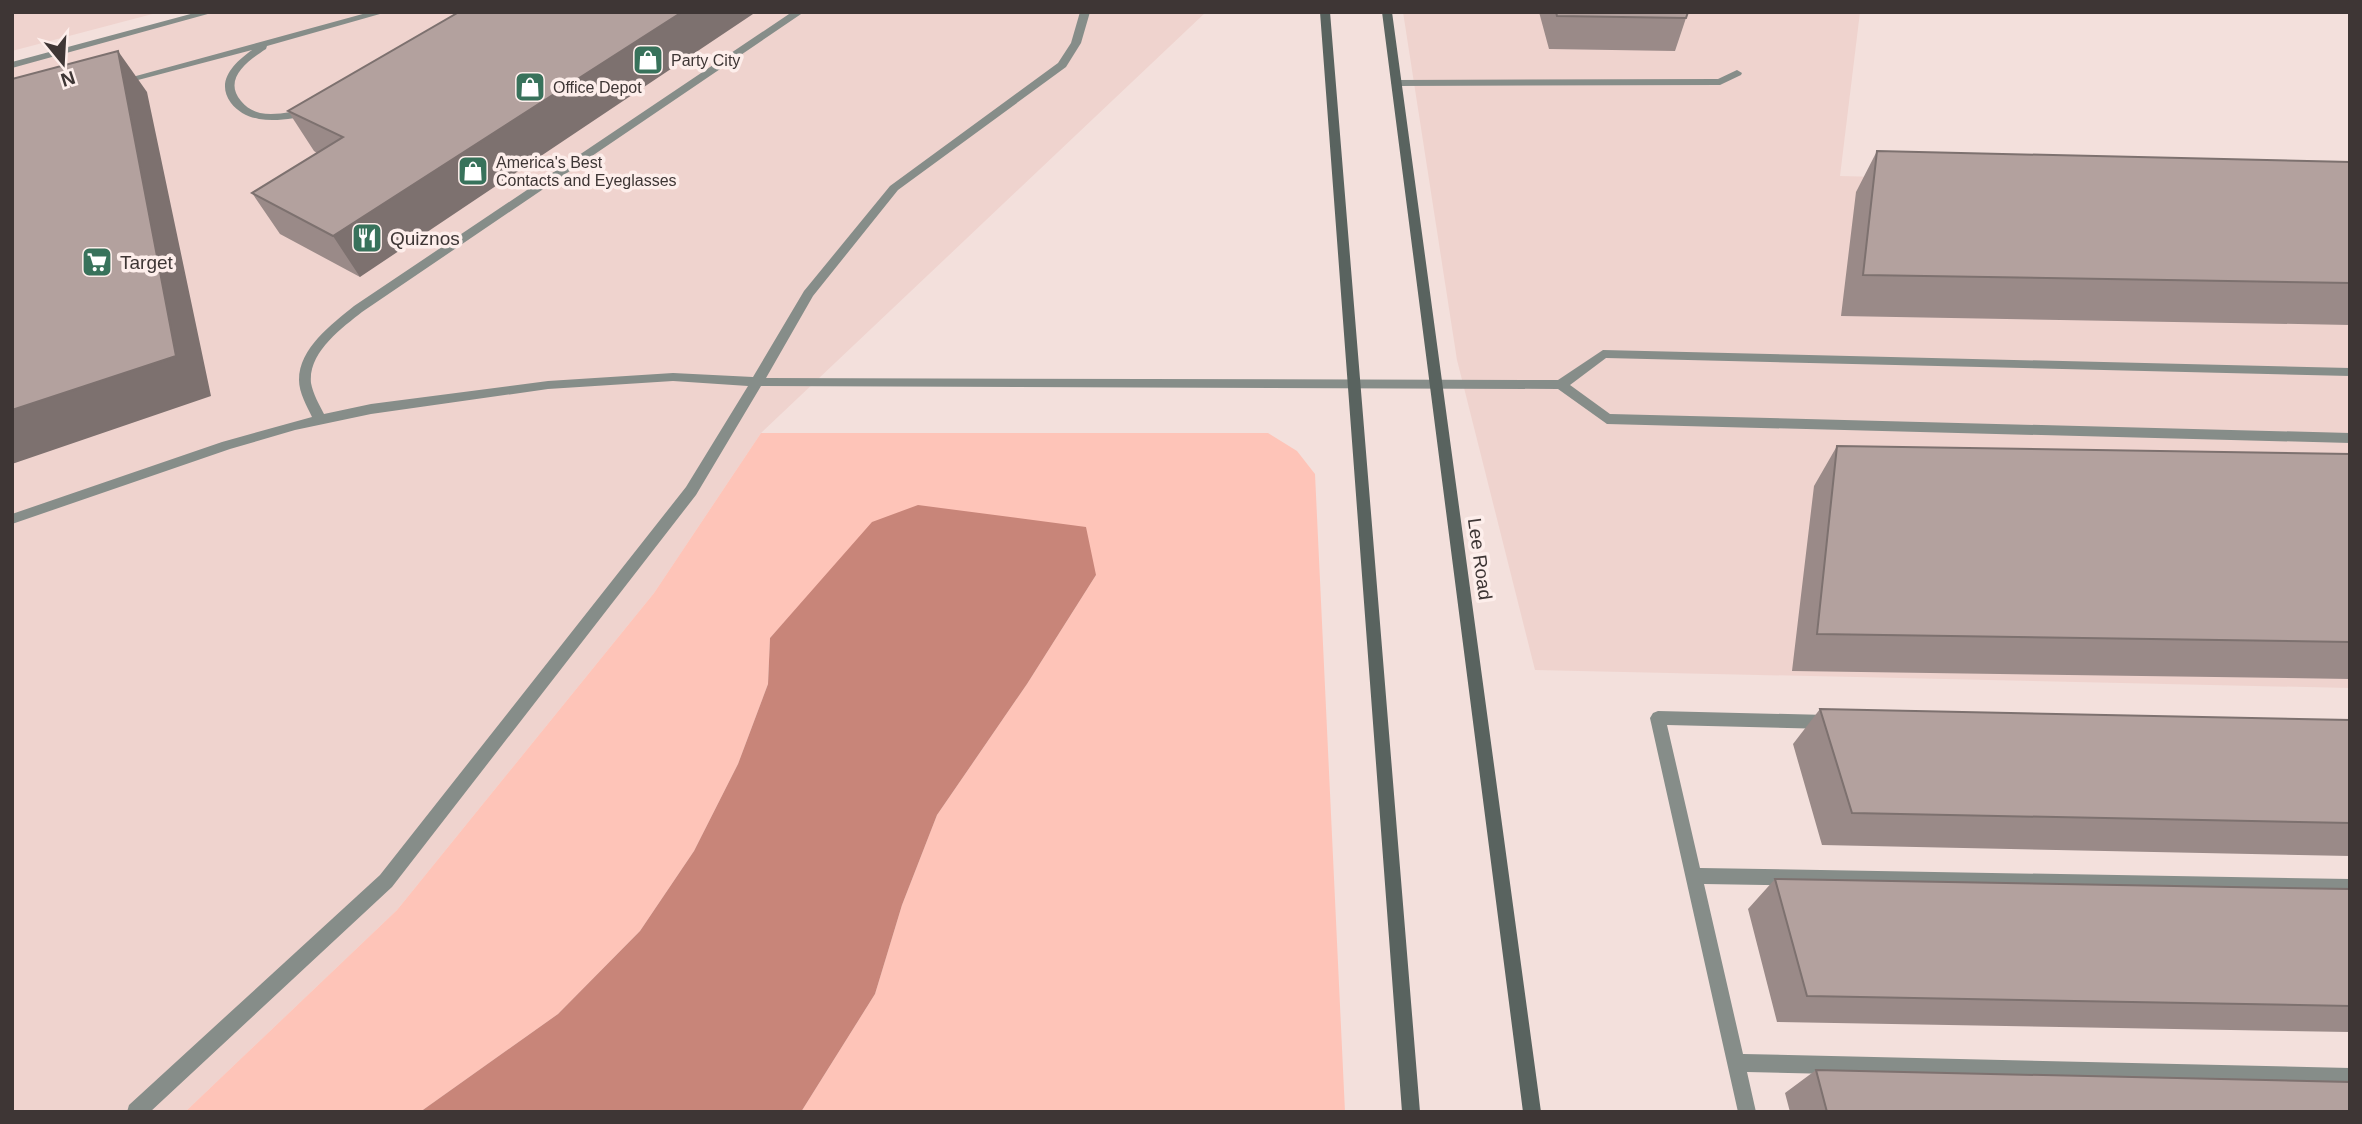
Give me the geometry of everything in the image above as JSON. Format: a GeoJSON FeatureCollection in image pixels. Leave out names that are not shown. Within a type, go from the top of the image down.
{"type":"FeatureCollection","features":[{"type":"Feature","properties":{"kind":"street"},"geometry":{"type":"LineString","coordinates":[[1325,12],[1411,1112]]}},
{"type":"Feature","properties":{"kind":"street","name":"Lee Road"},"geometry":{"type":"LineString","coordinates":[[1387,12],[1532,1112]]}},
{"type":"Feature","properties":{"kind":"lane"},"geometry":{"type":"LineString","coordinates":[[12,65],[210,12]]}},
{"type":"Feature","properties":{"kind":"lane"},"geometry":{"type":"LineString","coordinates":[[103,87],[382,12]]}},
{"type":"Feature","properties":{"kind":"lane"},"geometry":{"type":"LineString","coordinates":[[320,419],[305,379],[314,352],[341,323],[799,12]]}},
{"type":"Feature","properties":{"kind":"lane"},"geometry":{"type":"LineString","coordinates":[[136,1112],[386,881],[691,491],[808,294],[894,188],[1062,65],[1076,43],[1084,12]]}},
{"type":"Feature","properties":{"kind":"lane"},"geometry":{"type":"LineString","coordinates":[[271,42],[254,52],[229,80],[228,90],[233,99],[243,110],[259,116],[321,110]]}},
{"type":"Feature","properties":{"kind":"lane"},"geometry":{"type":"LineString","coordinates":[[1396,83],[1720,82],[1737,73]]}},
{"type":"Feature","properties":{"kind":"lane"},"geometry":{"type":"LineString","coordinates":[[12,519],[227,445],[320,419],[370,409],[548,385],[673,377],[757,382],[1561,384],[1603,354],[2350,372]]}},
{"type":"Feature","properties":{"kind":"lane"},"geometry":{"type":"LineString","coordinates":[[1561,384],[1607,419],[2350,438]]}},
{"type":"Feature","properties":{"kind":"lane"},"geometry":{"type":"LineString","coordinates":[[1747,1112],[1658,718],[1838,723]]}},
{"type":"Feature","properties":{"kind":"lane"},"geometry":{"type":"LineString","coordinates":[[1694,876],[2350,887]]}},
{"type":"Feature","properties":{"kind":"lane"},"geometry":{"type":"LineString","coordinates":[[1736,1063],[2350,1077]]}},
{"type":"Feature","properties":{"kind":"shaded area"},"geometry":{"type":"Polygon","coordinates":[[[12,12],[160,12],[12,51],[12,12]]]}},
{"type":"Feature","properties":{"kind":"shaded area"},"geometry":{"type":"Polygon","coordinates":[[[210,12],[1206,12],[761,433],[654,593],[397,910],[185,1112],[12,1112],[12,65],[210,12]]]}},
{"type":"Feature","properties":{"kind":"shaded area"},"geometry":{"type":"Polygon","coordinates":[[[1403,12],[1860,12],[1840,176],[2350,189],[2350,688],[1535,670],[1457,360],[1403,12]]]}},
{"type":"Feature","properties":{"kind":"shaded area"},"geometry":{"type":"Polygon","coordinates":[[[761,433],[1268,433],[1297,451],[1315,474],[1345,1112],[801,1112],[875,994],[902,905],[937,815],[1027,684],[1096,575],[817,586],[770,638],[768,684],[738,764],[694,851],[640,931],[558,1014],[420,1112],[185,1112],[397,910],[654,593],[761,433]]]}},
{"type":"Feature","properties":{"kind":"shaded area"},"geometry":{"type":"Polygon","coordinates":[[[918,505],[1086,527],[1096,575],[1027,684],[937,815],[902,905],[875,994],[801,1112],[420,1112],[558,1014],[640,931],[694,851],[738,764],[768,684],[770,638],[872,522],[918,505]]]}},
{"type":"Feature","properties":{"kind":"building"},"geometry":{"type":"Polygon","coordinates":[[[459,12],[682,12],[333,236],[252,193],[343,137],[288,111],[459,12]]]}},
{"type":"Feature","properties":{"kind":"building"},"geometry":{"type":"Polygon","coordinates":[[[1556,12],[1688,12],[1686,18],[1557,16],[1556,12]]]}},
{"type":"Feature","properties":{"kind":"building","name":"Target"},"geometry":{"type":"Polygon","coordinates":[[[118,51],[176,356],[12,410],[12,79],[118,51]]]}},
{"type":"Feature","properties":{"kind":"building"},"geometry":{"type":"Polygon","coordinates":[[[1877,151],[2350,162],[2350,283],[1863,275],[1877,151]]]}},
{"type":"Feature","properties":{"kind":"building"},"geometry":{"type":"Polygon","coordinates":[[[1837,446],[2350,454],[2350,642],[1817,634],[1837,446]]]}},
{"type":"Feature","properties":{"kind":"building"},"geometry":{"type":"Polygon","coordinates":[[[1820,709],[2350,720],[2350,823],[1852,813],[1820,709]]]}},
{"type":"Feature","properties":{"kind":"building"},"geometry":{"type":"Polygon","coordinates":[[[1775,879],[2350,889],[2350,1006],[1807,996],[1775,879]]]}},
{"type":"Feature","properties":{"kind":"building"},"geometry":{"type":"Polygon","coordinates":[[[1816,1070],[2350,1082],[2350,1112],[1827,1112],[1816,1070]]]}},
{"type":"Feature","properties":{"kind":"place","name":"Party City"},"geometry":{"type":"Point","coordinates":[648,60]}},
{"type":"Feature","properties":{"kind":"place","name":"Office Depot"},"geometry":{"type":"Point","coordinates":[530,87]}},
{"type":"Feature","properties":{"kind":"place","name":"America's Best Contacts and Eyeglasses"},"geometry":{"type":"Point","coordinates":[473,171]}},
{"type":"Feature","properties":{"kind":"place","name":"Quiznos"},"geometry":{"type":"Point","coordinates":[367,238]}},
{"type":"Feature","properties":{"kind":"place","name":"Target"},"geometry":{"type":"Point","coordinates":[97,262]}}]}
